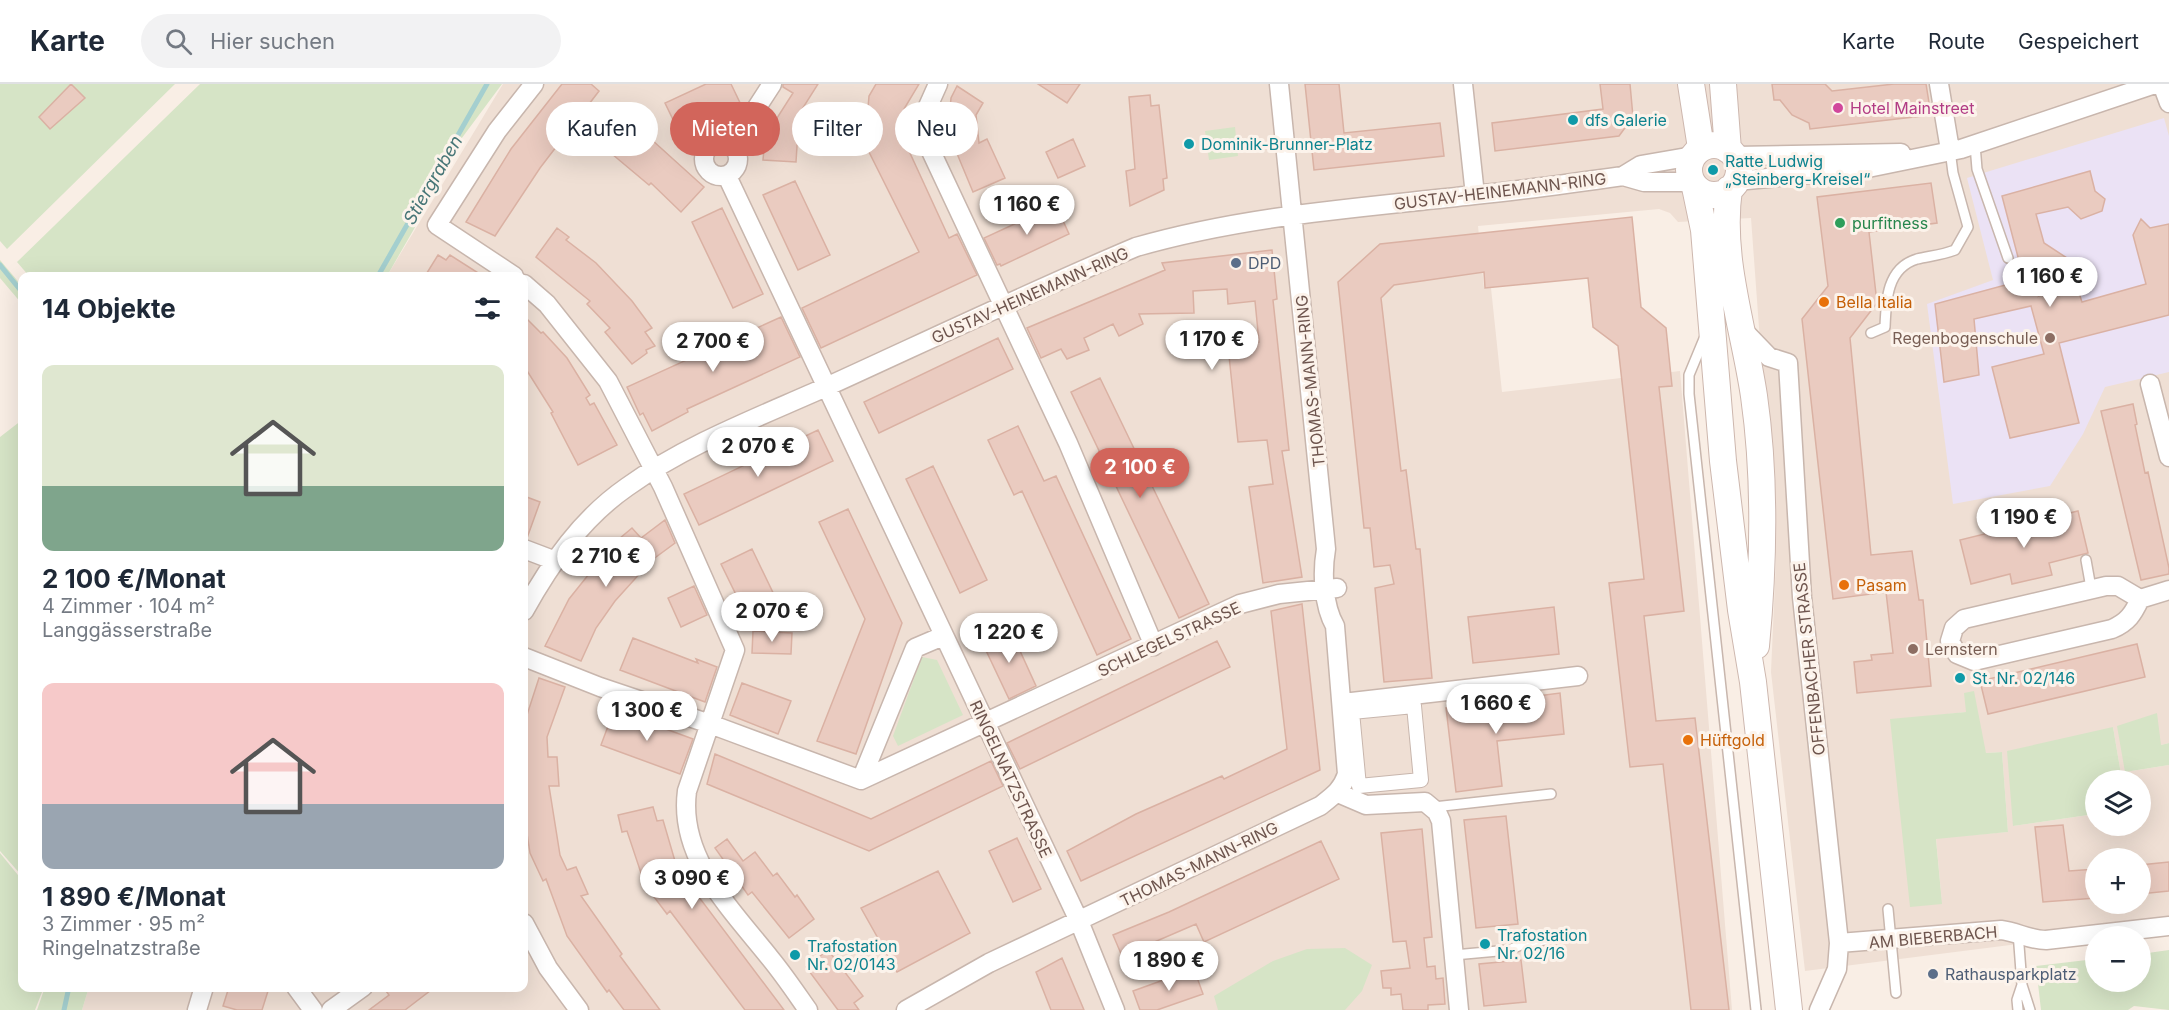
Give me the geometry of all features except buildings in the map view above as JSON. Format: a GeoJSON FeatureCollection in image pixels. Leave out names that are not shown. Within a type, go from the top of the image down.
{"type":"FeatureCollection","features":[{"type":"Feature","properties":{"kind":"main road"},"geometry":{"type":"LineString","coordinates":[[1691,84],[1697,152],[1689,166],[1704,230],[1723,461],[1741,610],[1753,682],[1789,1010]]}},
{"type":"Feature","properties":{"kind":"main road"},"geometry":{"type":"LineString","coordinates":[[1723,84],[1732,169],[1727,218],[1732,277],[1754,396],[1764,494],[1761,592],[1753,682]]}},
{"type":"Feature","properties":{"kind":"main road"},"geometry":{"type":"LineString","coordinates":[[1697,152],[1714,145],[1732,169]]}},
{"type":"Feature","properties":{"kind":"main road"},"geometry":{"type":"LineString","coordinates":[[1694,184],[1711,194],[1732,169]]}},
{"type":"Feature","properties":{"kind":"street"},"geometry":{"type":"LineString","coordinates":[[505,272],[437,225],[497,131],[534,84]]}},
{"type":"Feature","properties":{"kind":"street"},"geometry":{"type":"LineString","coordinates":[[760,102],[772,84]]}},
{"type":"Feature","properties":{"kind":"street"},"geometry":{"type":"LineString","coordinates":[[938,84],[921,122],[938,167],[1068,443],[1154,646]]}},
{"type":"Feature","properties":{"kind":"street","name":"THOMAS-MANN-RING"},"geometry":{"type":"LineString","coordinates":[[906,1010],[989,963],[1320,806],[1338,793],[1347,774],[1335,626],[1340,613],[1331,588],[1334,562],[1326,549],[1294,214],[1279,84]]}},
{"type":"Feature","properties":{"kind":"street"},"geometry":{"type":"LineString","coordinates":[[1463,84],[1475,195]]}},
{"type":"Feature","properties":{"kind":"street"},"geometry":{"type":"LineString","coordinates":[[1940,84],[1950,150]]}},
{"type":"Feature","properties":{"kind":"street"},"geometry":{"type":"LineString","coordinates":[[1732,169],[1930,153],[1975,145],[2155,84]]}},
{"type":"Feature","properties":{"kind":"street"},"geometry":{"type":"LineString","coordinates":[[2162,84],[2169,103]]}},
{"type":"Feature","properties":{"kind":"street","name":"GUSTAV-HEINEMANN-RING"},"geometry":{"type":"LineString","coordinates":[[1623,176],[1641,165],[1697,152]]}},
{"type":"Feature","properties":{"kind":"street"},"geometry":{"type":"LineString","coordinates":[[704,156],[707,170],[720,177],[726,176],[737,166],[737,156]]}},
{"type":"Feature","properties":{"kind":"street","name":"RINGELNATZSTRASSE"},"geometry":{"type":"LineString","coordinates":[[726,176],[1079,921],[1114,1010]]}},
{"type":"Feature","properties":{"kind":"street","name":"GUSTAV-HEINEMANN-RING"},"geometry":{"type":"LineString","coordinates":[[528,604],[553,560],[569,539],[609,502],[653,470],[680,454],[1136,247],[1178,235],[1294,214],[1475,195],[1623,176],[1644,182],[1694,184]]}},
{"type":"Feature","properties":{"kind":"street"},"geometry":{"type":"LineString","coordinates":[[528,287],[547,304],[608,381],[653,470],[735,650],[687,791],[685,810],[692,844],[706,873],[728,906],[808,1010]]}},
{"type":"Feature","properties":{"kind":"street","name":"OFFENBACHER STRASSE"},"geometry":{"type":"LineString","coordinates":[[1741,328],[1769,357],[1788,363],[1802,597],[1839,943],[1837,969],[1819,1010]]}},
{"type":"Feature","properties":{"kind":"street"},"geometry":{"type":"LineString","coordinates":[[2150,384],[2169,457]]}},
{"type":"Feature","properties":{"kind":"street"},"geometry":{"type":"LineString","coordinates":[[528,551],[553,560]]}},
{"type":"Feature","properties":{"kind":"street"},"geometry":{"type":"LineString","coordinates":[[2140,599],[2118,586],[2091,588],[1964,619],[1954,628],[1950,642],[1953,650],[1962,658],[1974,661],[2112,629],[2124,624],[2132,616],[2140,599],[2169,590]]}},
{"type":"Feature","properties":{"kind":"street","name":"SCHLEGELSTRASSE"},"geometry":{"type":"LineString","coordinates":[[861,780],[1154,646],[1240,604],[1279,594],[1331,588]]}},
{"type":"Feature","properties":{"kind":"street"},"geometry":{"type":"LineString","coordinates":[[528,659],[600,687],[710,724],[861,780],[915,648],[943,636]]}},
{"type":"Feature","properties":{"kind":"street"},"geometry":{"type":"LineString","coordinates":[[1343,703],[1578,676]]}},
{"type":"Feature","properties":{"kind":"street"},"geometry":{"type":"LineString","coordinates":[[1414,706],[1421,780],[1359,786],[1352,712],[1414,706]]}},
{"type":"Feature","properties":{"kind":"street"},"geometry":{"type":"LineString","coordinates":[[1338,793],[1365,805],[1414,801],[1425,802],[1433,807],[1440,821],[1460,1010]]}},
{"type":"Feature","properties":{"kind":"street","name":"AM BIEBERBACH"},"geometry":{"type":"LineString","coordinates":[[1839,943],[2001,930],[2018,932],[2034,940],[2046,940],[2169,926]]}},
{"type":"Feature","properties":{"kind":"street"},"geometry":{"type":"LineString","coordinates":[[528,930],[576,1009]]}},
{"type":"Feature","properties":{"kind":"street"},"geometry":{"type":"LineString","coordinates":[[197,1010],[202,992]]}},
{"type":"Feature","properties":{"kind":"street"},"geometry":{"type":"LineString","coordinates":[[300,992],[313,1010]]}},
{"type":"Feature","properties":{"kind":"street"},"geometry":{"type":"LineString","coordinates":[[331,1010],[356,992]]}},
{"type":"Feature","properties":{"kind":"lane"},"geometry":{"type":"LineString","coordinates":[[1975,145],[1977,169],[2008,258]]}},
{"type":"Feature","properties":{"kind":"lane"},"geometry":{"type":"LineString","coordinates":[[1871,333],[1885,327],[1890,287],[1894,274],[1902,265],[1955,250],[1968,227],[1953,173],[1950,150]]}},
{"type":"Feature","properties":{"kind":"lane"},"geometry":{"type":"LineString","coordinates":[[1712,324],[1698,347],[1689,375],[1689,394],[1756,1010]]}},
{"type":"Feature","properties":{"kind":"lane"},"geometry":{"type":"LineString","coordinates":[[2086,560],[2091,588]]}},
{"type":"Feature","properties":{"kind":"lane"},"geometry":{"type":"LineString","coordinates":[[1433,807],[1551,794]]}},
{"type":"Feature","properties":{"kind":"lane"},"geometry":{"type":"LineString","coordinates":[[1888,909],[1896,993]]}},
{"type":"Feature","properties":{"kind":"lane"},"geometry":{"type":"LineString","coordinates":[[2018,932],[2022,985],[2029,999],[2030,1010]]}},
{"type":"Feature","properties":{"kind":"lane"},"geometry":{"type":"LineString","coordinates":[[1454,955],[1509,950],[1528,942],[1554,939]]}},
{"type":"Feature","properties":{"kind":"lane"},"geometry":{"type":"LineString","coordinates":[[2018,1010],[2017,1000],[2022,985]]}},
{"type":"Feature","properties":{"kind":"shaded area"},"geometry":{"type":"Polygon","coordinates":[[[503,84],[2169,84],[2169,743],[2161,745],[2128,770],[2120,770],[2113,727],[2013,826],[2085,815],[2085,836],[2151,836],[2151,770],[2138,770],[2169,765],[2169,925],[2151,927],[2085,926],[2085,936],[1805,971],[1771,672],[1776,560],[1751,218],[1678,222],[1670,213],[1659,209],[1478,226],[1484,288],[1491,288],[1502,392],[1680,371],[1732,1010],[82,1010],[87,992],[528,992],[528,272],[389,272],[503,84]],[[1966,712],[1920,717],[1942,904],[1936,838],[2008,832],[2002,752],[1986,753],[1966,712]]]}},
{"type":"Feature","properties":{"kind":"shaded area","name":"Regenbogenschule"},"geometry":{"type":"Polygon","coordinates":[[[2164,118],[2169,136],[2169,372],[2105,387],[2083,434],[2050,486],[1953,504],[1927,304],[1993,280],[1967,178],[2164,118]]]}},
{"type":"Feature","properties":{"kind":"green space"},"geometry":{"type":"Polygon","coordinates":[[[0,84],[175,84],[7,249],[0,241],[0,84]]]}},
{"type":"Feature","properties":{"kind":"green space"},"geometry":{"type":"Polygon","coordinates":[[[200,84],[502,84],[421,193],[408,218],[418,222],[389,272],[26,272],[17,262],[200,84]]]}},
{"type":"Feature","properties":{"kind":"green space"},"geometry":{"type":"Polygon","coordinates":[[[1235,127],[1238,156],[1209,160],[1205,131],[1235,127]]]}},
{"type":"Feature","properties":{"kind":"green space"},"geometry":{"type":"Polygon","coordinates":[[[0,260],[18,281],[18,299],[0,278],[0,260]]]}},
{"type":"Feature","properties":{"kind":"green space"},"geometry":{"type":"Polygon","coordinates":[[[18,423],[18,871],[0,851],[0,437],[18,423]]]}},
{"type":"Feature","properties":{"kind":"green space"},"geometry":{"type":"Polygon","coordinates":[[[922,657],[937,660],[963,715],[898,746],[893,736],[922,657]]]}},
{"type":"Feature","properties":{"kind":"green space"},"geometry":{"type":"Polygon","coordinates":[[[1974,691],[1986,753],[2002,752],[2008,832],[1936,839],[1942,904],[1910,907],[1890,719],[1966,712],[1964,693],[1974,691]]]}},
{"type":"Feature","properties":{"kind":"green space"},"geometry":{"type":"Polygon","coordinates":[[[2157,713],[2161,745],[2169,743],[2169,765],[2125,770],[2117,726],[2157,713]]]}},
{"type":"Feature","properties":{"kind":"green space"},"geometry":{"type":"Polygon","coordinates":[[[2113,727],[2120,770],[2085,770],[2085,815],[2013,826],[2007,751],[2113,727]]]}},
{"type":"Feature","properties":{"kind":"green space"},"geometry":{"type":"Polygon","coordinates":[[[0,853],[18,875],[18,992],[42,992],[35,1010],[0,1010],[0,853]]]}},
{"type":"Feature","properties":{"kind":"green space"},"geometry":{"type":"Polygon","coordinates":[[[1345,948],[1372,965],[1362,991],[1345,1010],[1218,1010],[1214,996],[1273,961],[1307,949],[1345,948]]]}},
{"type":"Feature","properties":{"kind":"green space"},"geometry":{"type":"Polygon","coordinates":[[[2169,950],[2169,1010],[2134,1006],[2128,1010],[2041,1010],[2036,966],[2085,960],[2085,992],[2151,992],[2151,953],[2169,950]]]}},
{"type":"Feature","properties":{"kind":"green space"},"geometry":{"type":"Polygon","coordinates":[[[43,992],[87,992],[82,1010],[37,1010],[43,992]]]}},
{"type":"Feature","properties":{"kind":"waterway","name":"Stiergraben"},"geometry":{"type":"LineString","coordinates":[[380,272],[487,84]]}},
{"type":"Feature","properties":{"kind":"waterway"},"geometry":{"type":"LineString","coordinates":[[0,265],[18,287]]}},
{"type":"Feature","properties":{"kind":"waterway","name":"Stiergraben"},"geometry":{"type":"LineString","coordinates":[[64,1010],[68,992]]}},
{"type":"Feature","properties":{"kind":"place","name":"Hotel Mainstreet"},"geometry":{"type":"Point","coordinates":[1838,108]}},
{"type":"Feature","properties":{"kind":"place","name":"dfs Galerie"},"geometry":{"type":"Point","coordinates":[1573,120]}},
{"type":"Feature","properties":{"kind":"place","name":"Dominik-Brunner-Platz"},"geometry":{"type":"Point","coordinates":[1189,144]}},
{"type":"Feature","properties":{"kind":"place","name":"Ratte Ludwig „Steinberg-Kreisel“"},"geometry":{"type":"Point","coordinates":[1713,170]}},
{"type":"Feature","properties":{"kind":"place","name":"purfitness"},"geometry":{"type":"Point","coordinates":[1840,223]}},
{"type":"Feature","properties":{"kind":"place","name":"DPD"},"geometry":{"type":"Point","coordinates":[1236,263]}},
{"type":"Feature","properties":{"kind":"place","name":"Bella Italia"},"geometry":{"type":"Point","coordinates":[1824,302]}},
{"type":"Feature","properties":{"kind":"place","name":"Regenbogenschule"},"geometry":{"type":"Point","coordinates":[2050,338]}},
{"type":"Feature","properties":{"kind":"place","name":"Pasam"},"geometry":{"type":"Point","coordinates":[1844,585]}},
{"type":"Feature","properties":{"kind":"place","name":"Lernstern"},"geometry":{"type":"Point","coordinates":[1913,649]}},
{"type":"Feature","properties":{"kind":"place","name":"St. Nr. 02/146"},"geometry":{"type":"Point","coordinates":[1960,678]}},
{"type":"Feature","properties":{"kind":"place","name":"Hüftgold"},"geometry":{"type":"Point","coordinates":[1688,740]}},
{"type":"Feature","properties":{"kind":"place","name":"Trafostation Nr. 02/16"},"geometry":{"type":"Point","coordinates":[1485,944]}},
{"type":"Feature","properties":{"kind":"place","name":"Trafostation Nr. 02/0143"},"geometry":{"type":"Point","coordinates":[795,955]}},
{"type":"Feature","properties":{"kind":"place","name":"Rathausparkplatz"},"geometry":{"type":"Point","coordinates":[1933,974]}}]}
